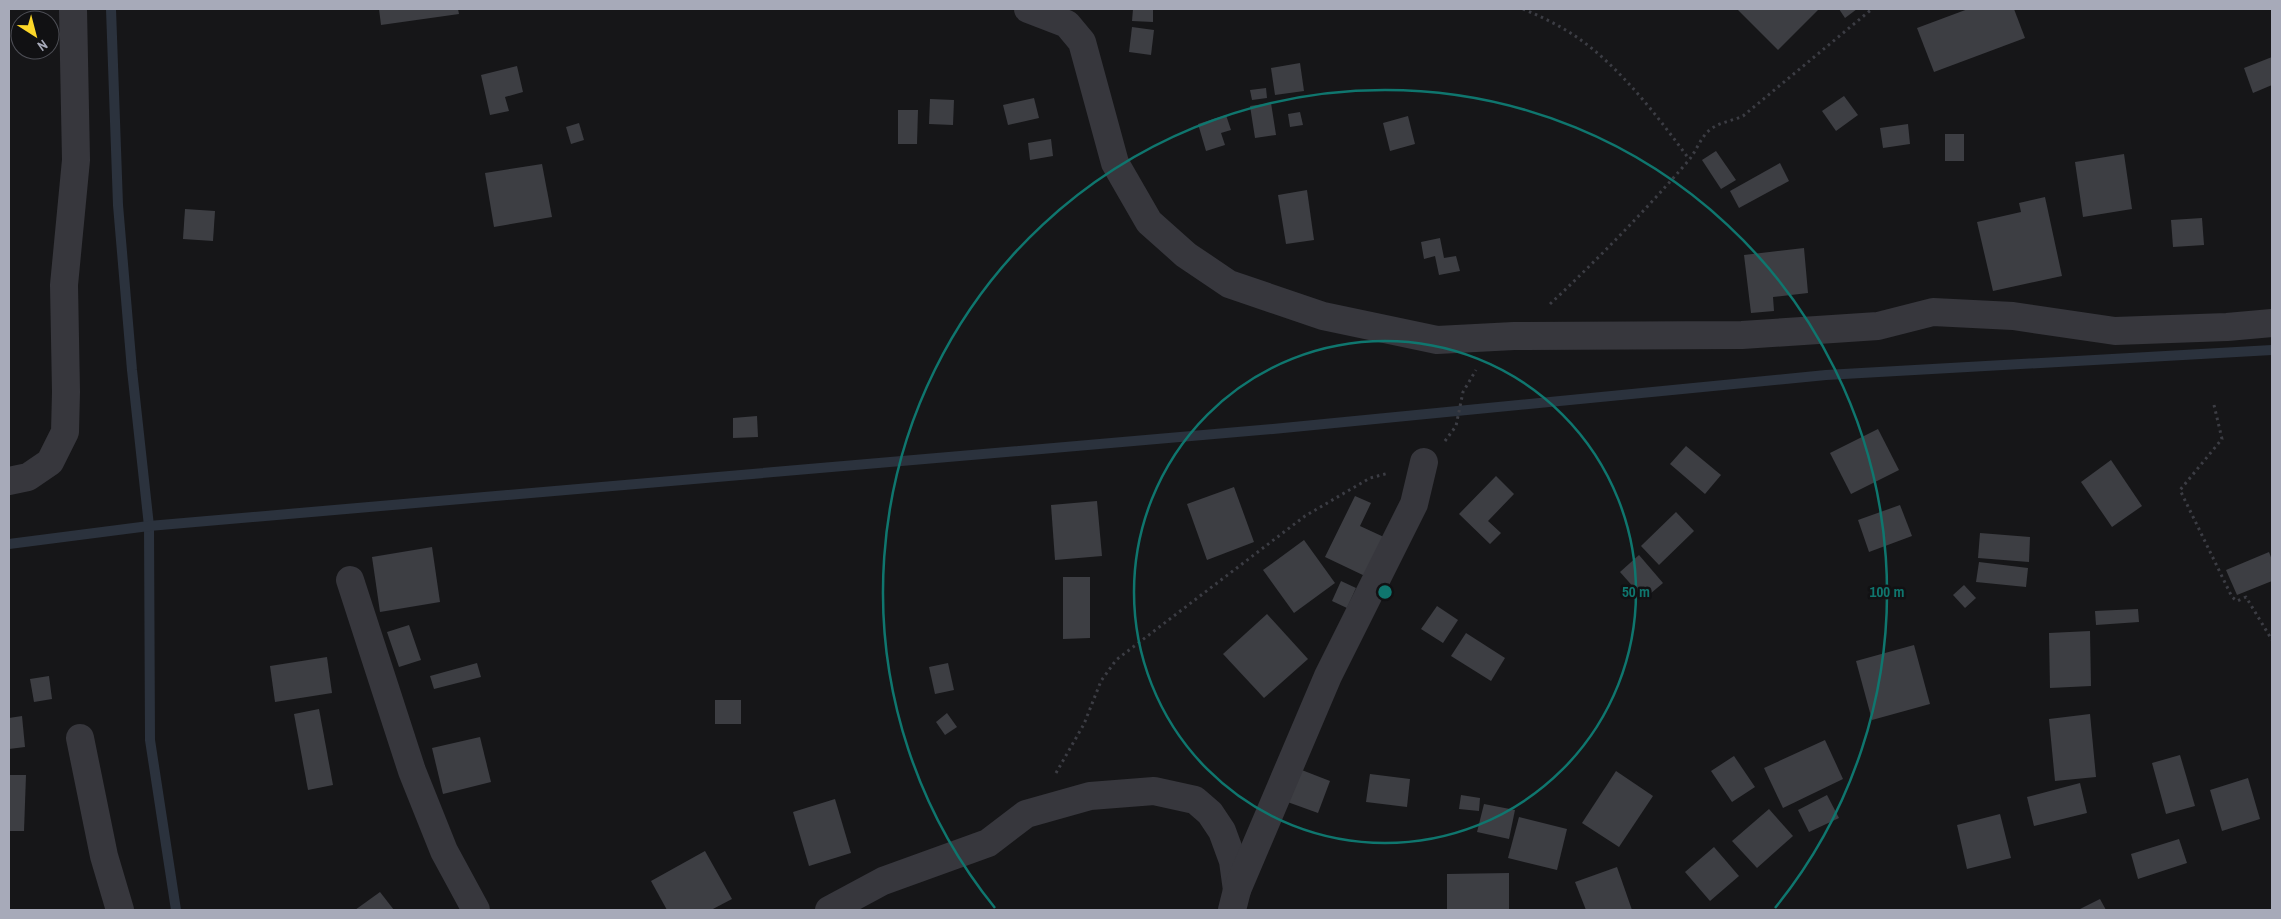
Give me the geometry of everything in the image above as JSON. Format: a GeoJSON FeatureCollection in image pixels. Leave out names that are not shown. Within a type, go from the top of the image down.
{"type":"FeatureCollection","features":[{"type":"Feature","properties":{"kind":"street"},"geometry":{"type":"LineString","coordinates":[[9,481],[28,477],[50,462],[64,432],[66,392],[64,285],[76,160],[73,9]]}},
{"type":"Feature","properties":{"kind":"street"},"geometry":{"type":"LineString","coordinates":[[1028,9],[1068,24],[1082,42],[1115,163],[1149,222],[1186,254],[1229,284],[1323,316],[1437,340],[1509,336],[1751,335],[1878,326],[1933,312],[2013,316],[2115,331],[2227,327],[2272,323]]}},
{"type":"Feature","properties":{"kind":"street"},"geometry":{"type":"LineString","coordinates":[[1234,900],[1328,676],[1414,504],[1424,462]]}},
{"type":"Feature","properties":{"kind":"street"},"geometry":{"type":"LineString","coordinates":[[350,580],[412,771],[444,851],[476,910]]}},
{"type":"Feature","properties":{"kind":"street"},"geometry":{"type":"LineString","coordinates":[[80,738],[104,856],[120,910]]}},
{"type":"Feature","properties":{"kind":"street"},"geometry":{"type":"LineString","coordinates":[[829,910],[883,881],[988,843],[1026,814],[1090,796],[1154,790],[1195,800],[1210,813],[1222,831],[1233,860],[1234,900]]}},
{"type":"Feature","properties":{"kind":"path"},"geometry":{"type":"LineString","coordinates":[[1523,9],[1578,38],[1604,60],[1666,128],[1689,159]]}},
{"type":"Feature","properties":{"kind":"path"},"geometry":{"type":"LineString","coordinates":[[1055,774],[1084,724],[1101,681],[1116,660],[1305,516],[1370,478],[1404,470],[1424,462],[1444,442],[1456,426],[1463,392],[1473,374],[1509,336],[1612,244],[1689,159],[1711,128],[1742,116],[1872,9]]}},
{"type":"Feature","properties":{"kind":"path"},"geometry":{"type":"LineString","coordinates":[[2214,404],[2222,439],[2180,490],[2232,597],[2237,601],[2246,597],[2272,640]]}},
{"type":"Feature","properties":{"kind":"building"},"geometry":{"type":"Polygon","coordinates":[[[379,9],[458,9],[459,14],[381,25],[379,9]]]}},
{"type":"Feature","properties":{"kind":"building"},"geometry":{"type":"Polygon","coordinates":[[[1133,9],[1153,9],[1153,22],[1132,21],[1133,9]]]}},
{"type":"Feature","properties":{"kind":"building"},"geometry":{"type":"Polygon","coordinates":[[[1737,9],[1819,9],[1778,50],[1737,9]]]}},
{"type":"Feature","properties":{"kind":"building"},"geometry":{"type":"Polygon","coordinates":[[[1839,9],[1857,9],[1845,18],[1839,9]]]}},
{"type":"Feature","properties":{"kind":"building"},"geometry":{"type":"Polygon","coordinates":[[[1968,9],[2014,9],[2025,38],[1934,72],[1917,28],[1968,9]]]}},
{"type":"Feature","properties":{"kind":"building"},"geometry":{"type":"Polygon","coordinates":[[[1132,27],[1154,30],[1151,55],[1129,52],[1132,27]]]}},
{"type":"Feature","properties":{"kind":"building"},"geometry":{"type":"Polygon","coordinates":[[[2272,57],[2272,85],[2253,93],[2244,68],[2272,57]]]}},
{"type":"Feature","properties":{"kind":"building"},"geometry":{"type":"Polygon","coordinates":[[[1300,63],[1304,91],[1275,95],[1271,68],[1300,63]]]}},
{"type":"Feature","properties":{"kind":"building"},"geometry":{"type":"Polygon","coordinates":[[[517,66],[523,92],[505,97],[509,111],[490,115],[481,75],[517,66]]]}},
{"type":"Feature","properties":{"kind":"building"},"geometry":{"type":"Polygon","coordinates":[[[1266,88],[1267,98],[1252,100],[1250,90],[1266,88]]]}},
{"type":"Feature","properties":{"kind":"building"},"geometry":{"type":"Polygon","coordinates":[[[1844,96],[1858,115],[1836,131],[1822,111],[1844,96]]]}},
{"type":"Feature","properties":{"kind":"building"},"geometry":{"type":"Polygon","coordinates":[[[1034,98],[1039,118],[1008,125],[1003,105],[1034,98]]]}},
{"type":"Feature","properties":{"kind":"building"},"geometry":{"type":"Polygon","coordinates":[[[930,99],[954,100],[953,125],[929,124],[930,99]]]}},
{"type":"Feature","properties":{"kind":"building"},"geometry":{"type":"Polygon","coordinates":[[[1271,103],[1276,135],[1255,138],[1250,106],[1271,103]]]}},
{"type":"Feature","properties":{"kind":"building"},"geometry":{"type":"Polygon","coordinates":[[[898,110],[918,110],[917,144],[898,144],[898,110]]]}},
{"type":"Feature","properties":{"kind":"building"},"geometry":{"type":"Polygon","coordinates":[[[1300,112],[1303,125],[1290,127],[1288,114],[1300,112]]]}},
{"type":"Feature","properties":{"kind":"building"},"geometry":{"type":"Polygon","coordinates":[[[1226,115],[1231,130],[1221,133],[1225,145],[1206,151],[1198,124],[1226,115]]]}},
{"type":"Feature","properties":{"kind":"building"},"geometry":{"type":"Polygon","coordinates":[[[1408,116],[1415,144],[1390,151],[1383,123],[1408,116]]]}},
{"type":"Feature","properties":{"kind":"building"},"geometry":{"type":"Polygon","coordinates":[[[579,123],[584,140],[571,144],[566,127],[579,123]]]}},
{"type":"Feature","properties":{"kind":"building"},"geometry":{"type":"Polygon","coordinates":[[[1908,124],[1910,144],[1883,148],[1880,128],[1908,124]]]}},
{"type":"Feature","properties":{"kind":"building"},"geometry":{"type":"Polygon","coordinates":[[[1945,134],[1964,134],[1964,161],[1945,161],[1945,134]]]}},
{"type":"Feature","properties":{"kind":"building"},"geometry":{"type":"Polygon","coordinates":[[[1051,139],[1053,156],[1030,160],[1028,143],[1051,139]]]}},
{"type":"Feature","properties":{"kind":"building"},"geometry":{"type":"Polygon","coordinates":[[[1716,151],[1736,180],[1721,189],[1702,160],[1716,151]]]}},
{"type":"Feature","properties":{"kind":"building"},"geometry":{"type":"Polygon","coordinates":[[[2124,154],[2132,209],[2083,217],[2075,162],[2124,154]]]}},
{"type":"Feature","properties":{"kind":"building"},"geometry":{"type":"Polygon","coordinates":[[[1780,163],[1789,181],[1739,208],[1730,191],[1780,163]]]}},
{"type":"Feature","properties":{"kind":"building"},"geometry":{"type":"Polygon","coordinates":[[[542,164],[552,217],[494,227],[485,173],[542,164]]]}},
{"type":"Feature","properties":{"kind":"building"},"geometry":{"type":"Polygon","coordinates":[[[1307,190],[1314,240],[1286,244],[1278,195],[1307,190]]]}},
{"type":"Feature","properties":{"kind":"building"},"geometry":{"type":"Polygon","coordinates":[[[2045,197],[2062,276],[1993,291],[1977,222],[2021,212],[2019,203],[2045,197]]]}},
{"type":"Feature","properties":{"kind":"building"},"geometry":{"type":"Polygon","coordinates":[[[185,209],[215,211],[213,241],[183,239],[185,209]]]}},
{"type":"Feature","properties":{"kind":"building"},"geometry":{"type":"Polygon","coordinates":[[[2202,218],[2204,245],[2173,247],[2171,220],[2202,218]]]}},
{"type":"Feature","properties":{"kind":"building"},"geometry":{"type":"Polygon","coordinates":[[[1440,238],[1444,258],[1456,256],[1460,271],[1439,275],[1435,256],[1424,259],[1421,242],[1440,238]]]}},
{"type":"Feature","properties":{"kind":"building"},"geometry":{"type":"Polygon","coordinates":[[[1804,248],[1808,293],[1773,297],[1774,311],[1751,313],[1744,255],[1804,248]]]}},
{"type":"Feature","properties":{"kind":"building"},"geometry":{"type":"Polygon","coordinates":[[[757,416],[758,437],[733,438],[733,418],[757,416]]]}},
{"type":"Feature","properties":{"kind":"building"},"geometry":{"type":"Polygon","coordinates":[[[1878,429],[1899,470],[1851,494],[1830,453],[1878,429]]]}},
{"type":"Feature","properties":{"kind":"building"},"geometry":{"type":"Polygon","coordinates":[[[1686,446],[1721,475],[1705,494],[1670,464],[1686,446]]]}},
{"type":"Feature","properties":{"kind":"building"},"geometry":{"type":"Polygon","coordinates":[[[2111,460],[2142,506],[2112,527],[2081,482],[2111,460]]]}},
{"type":"Feature","properties":{"kind":"building"},"geometry":{"type":"Polygon","coordinates":[[[1496,476],[1514,494],[1488,521],[1501,533],[1490,544],[1459,514],[1496,476]]]}},
{"type":"Feature","properties":{"kind":"building"},"geometry":{"type":"Polygon","coordinates":[[[1234,487],[1254,542],[1207,560],[1187,504],[1234,487]]]}},
{"type":"Feature","properties":{"kind":"building"},"geometry":{"type":"Polygon","coordinates":[[[1355,496],[1371,503],[1360,526],[1386,538],[1367,577],[1325,557],[1355,496]]]}},
{"type":"Feature","properties":{"kind":"building"},"geometry":{"type":"Polygon","coordinates":[[[1097,501],[1102,556],[1055,560],[1051,505],[1097,501]]]}},
{"type":"Feature","properties":{"kind":"building"},"geometry":{"type":"Polygon","coordinates":[[[1900,505],[1912,536],[1869,552],[1858,520],[1900,505]]]}},
{"type":"Feature","properties":{"kind":"building"},"geometry":{"type":"Polygon","coordinates":[[[1676,512],[1694,531],[1659,565],[1641,546],[1676,512]]]}},
{"type":"Feature","properties":{"kind":"building"},"geometry":{"type":"Polygon","coordinates":[[[1980,533],[2030,537],[2029,562],[1978,558],[1980,533]]]}},
{"type":"Feature","properties":{"kind":"building"},"geometry":{"type":"Polygon","coordinates":[[[1304,540],[1335,583],[1294,613],[1263,570],[1304,540]]]}},
{"type":"Feature","properties":{"kind":"building"},"geometry":{"type":"Polygon","coordinates":[[[432,547],[440,602],[380,612],[372,557],[432,547]]]}},
{"type":"Feature","properties":{"kind":"building"},"geometry":{"type":"Polygon","coordinates":[[[2269,552],[2272,560],[2272,581],[2237,595],[2226,570],[2269,552]]]}},
{"type":"Feature","properties":{"kind":"building"},"geometry":{"type":"Polygon","coordinates":[[[1639,555],[1663,583],[1644,599],[1620,572],[1639,555]]]}},
{"type":"Feature","properties":{"kind":"building"},"geometry":{"type":"Polygon","coordinates":[[[1979,562],[2028,568],[2026,587],[1976,582],[1979,562]]]}},
{"type":"Feature","properties":{"kind":"building"},"geometry":{"type":"Polygon","coordinates":[[[1063,577],[1090,577],[1090,638],[1063,639],[1063,577]]]}},
{"type":"Feature","properties":{"kind":"building"},"geometry":{"type":"Polygon","coordinates":[[[1341,581],[1356,588],[1347,608],[1332,601],[1341,581]]]}},
{"type":"Feature","properties":{"kind":"building"},"geometry":{"type":"Polygon","coordinates":[[[1964,585],[1976,598],[1965,608],[1953,595],[1964,585]]]}},
{"type":"Feature","properties":{"kind":"building"},"geometry":{"type":"Polygon","coordinates":[[[1437,606],[1458,620],[1443,643],[1421,629],[1437,606]]]}},
{"type":"Feature","properties":{"kind":"building"},"geometry":{"type":"Polygon","coordinates":[[[2138,609],[2139,622],[2096,625],[2095,611],[2138,609]]]}},
{"type":"Feature","properties":{"kind":"building"},"geometry":{"type":"Polygon","coordinates":[[[1267,614],[1308,659],[1264,698],[1223,654],[1267,614]]]}},
{"type":"Feature","properties":{"kind":"building"},"geometry":{"type":"Polygon","coordinates":[[[409,625],[421,660],[399,667],[387,632],[409,625]]]}},
{"type":"Feature","properties":{"kind":"building"},"geometry":{"type":"Polygon","coordinates":[[[2090,631],[2091,686],[2050,688],[2049,633],[2090,631]]]}},
{"type":"Feature","properties":{"kind":"building"},"geometry":{"type":"Polygon","coordinates":[[[1466,633],[1505,658],[1491,681],[1451,656],[1466,633]]]}},
{"type":"Feature","properties":{"kind":"building"},"geometry":{"type":"Polygon","coordinates":[[[1914,645],[1930,704],[1872,720],[1856,661],[1914,645]]]}},
{"type":"Feature","properties":{"kind":"building"},"geometry":{"type":"Polygon","coordinates":[[[327,657],[332,693],[275,702],[270,666],[327,657]]]}},
{"type":"Feature","properties":{"kind":"building"},"geometry":{"type":"Polygon","coordinates":[[[477,663],[481,677],[434,689],[430,676],[477,663]]]}},
{"type":"Feature","properties":{"kind":"building"},"geometry":{"type":"Polygon","coordinates":[[[948,663],[954,690],[935,694],[929,667],[948,663]]]}},
{"type":"Feature","properties":{"kind":"building"},"geometry":{"type":"Polygon","coordinates":[[[49,676],[52,699],[34,702],[30,679],[49,676]]]}},
{"type":"Feature","properties":{"kind":"building"},"geometry":{"type":"Polygon","coordinates":[[[715,700],[741,700],[741,724],[715,724],[715,700]]]}},
{"type":"Feature","properties":{"kind":"building"},"geometry":{"type":"Polygon","coordinates":[[[319,709],[333,785],[308,790],[294,714],[319,709]]]}},
{"type":"Feature","properties":{"kind":"building"},"geometry":{"type":"Polygon","coordinates":[[[947,713],[957,727],[945,735],[936,722],[947,713]]]}},
{"type":"Feature","properties":{"kind":"building"},"geometry":{"type":"Polygon","coordinates":[[[2090,714],[2096,777],[2055,781],[2049,719],[2090,714]]]}},
{"type":"Feature","properties":{"kind":"building"},"geometry":{"type":"Polygon","coordinates":[[[22,716],[25,747],[9,749],[9,718],[22,716]]]}},
{"type":"Feature","properties":{"kind":"building"},"geometry":{"type":"Polygon","coordinates":[[[480,737],[491,782],[443,794],[432,748],[480,737]]]}},
{"type":"Feature","properties":{"kind":"building"},"geometry":{"type":"Polygon","coordinates":[[[1825,740],[1843,779],[1783,808],[1764,768],[1825,740]]]}},
{"type":"Feature","properties":{"kind":"building"},"geometry":{"type":"Polygon","coordinates":[[[2180,755],[2195,806],[2166,814],[2152,763],[2180,755]]]}},
{"type":"Feature","properties":{"kind":"building"},"geometry":{"type":"Polygon","coordinates":[[[1734,756],[1755,787],[1732,802],[1711,771],[1734,756]]]}},
{"type":"Feature","properties":{"kind":"building"},"geometry":{"type":"Polygon","coordinates":[[[1294,767],[1330,781],[1318,813],[1282,800],[1294,767]]]}},
{"type":"Feature","properties":{"kind":"building"},"geometry":{"type":"Polygon","coordinates":[[[1616,771],[1653,796],[1619,847],[1582,823],[1616,771]]]}},
{"type":"Feature","properties":{"kind":"building"},"geometry":{"type":"Polygon","coordinates":[[[1370,774],[1410,779],[1407,807],[1366,802],[1370,774]]]}},
{"type":"Feature","properties":{"kind":"building"},"geometry":{"type":"Polygon","coordinates":[[[9,775],[26,775],[24,831],[9,831],[9,775]]]}},
{"type":"Feature","properties":{"kind":"building"},"geometry":{"type":"Polygon","coordinates":[[[2248,778],[2260,819],[2222,831],[2210,790],[2248,778]]]}},
{"type":"Feature","properties":{"kind":"building"},"geometry":{"type":"Polygon","coordinates":[[[2080,783],[2087,813],[2034,826],[2027,797],[2080,783]]]}},
{"type":"Feature","properties":{"kind":"building"},"geometry":{"type":"Polygon","coordinates":[[[1461,795],[1480,798],[1479,811],[1459,809],[1461,795]]]}},
{"type":"Feature","properties":{"kind":"building"},"geometry":{"type":"Polygon","coordinates":[[[1827,795],[1839,818],[1809,832],[1798,810],[1827,795]]]}},
{"type":"Feature","properties":{"kind":"building"},"geometry":{"type":"Polygon","coordinates":[[[835,799],[851,853],[809,866],[793,812],[835,799]]]}},
{"type":"Feature","properties":{"kind":"building"},"geometry":{"type":"Polygon","coordinates":[[[1484,804],[1515,810],[1509,839],[1477,832],[1484,804]]]}},
{"type":"Feature","properties":{"kind":"building"},"geometry":{"type":"Polygon","coordinates":[[[1769,809],[1793,836],[1757,868],[1732,841],[1769,809]]]}},
{"type":"Feature","properties":{"kind":"building"},"geometry":{"type":"Polygon","coordinates":[[[2000,814],[2011,858],[1967,869],[1957,825],[2000,814]]]}},
{"type":"Feature","properties":{"kind":"building"},"geometry":{"type":"Polygon","coordinates":[[[1519,817],[1567,829],[1557,870],[1508,858],[1519,817]]]}},
{"type":"Feature","properties":{"kind":"building"},"geometry":{"type":"Polygon","coordinates":[[[2179,839],[2187,863],[2138,879],[2131,854],[2179,839]]]}},
{"type":"Feature","properties":{"kind":"building"},"geometry":{"type":"Polygon","coordinates":[[[1714,847],[1739,876],[1710,901],[1685,872],[1714,847]]]}},
{"type":"Feature","properties":{"kind":"building"},"geometry":{"type":"Polygon","coordinates":[[[705,851],[732,899],[711,910],[667,910],[651,881],[705,851]]]}},
{"type":"Feature","properties":{"kind":"building"},"geometry":{"type":"Polygon","coordinates":[[[1617,867],[1632,910],[1586,910],[1575,882],[1617,867]]]}},
{"type":"Feature","properties":{"kind":"building"},"geometry":{"type":"Polygon","coordinates":[[[1509,873],[1509,910],[1447,910],[1447,874],[1509,873]]]}},
{"type":"Feature","properties":{"kind":"building"},"geometry":{"type":"Polygon","coordinates":[[[380,892],[394,910],[355,910],[380,892]]]}},
{"type":"Feature","properties":{"kind":"building"},"geometry":{"type":"Polygon","coordinates":[[[2100,899],[2106,910],[2078,910],[2100,899]]]}},
{"type":"Feature","properties":{"kind":"waterway"},"geometry":{"type":"LineString","coordinates":[[111,9],[118,205],[132,370],[149,526],[150,740],[176,910]]}},
{"type":"Feature","properties":{"kind":"waterway"},"geometry":{"type":"LineString","coordinates":[[9,544],[149,526],[1273,429],[1826,375],[2272,350]]}}]}
